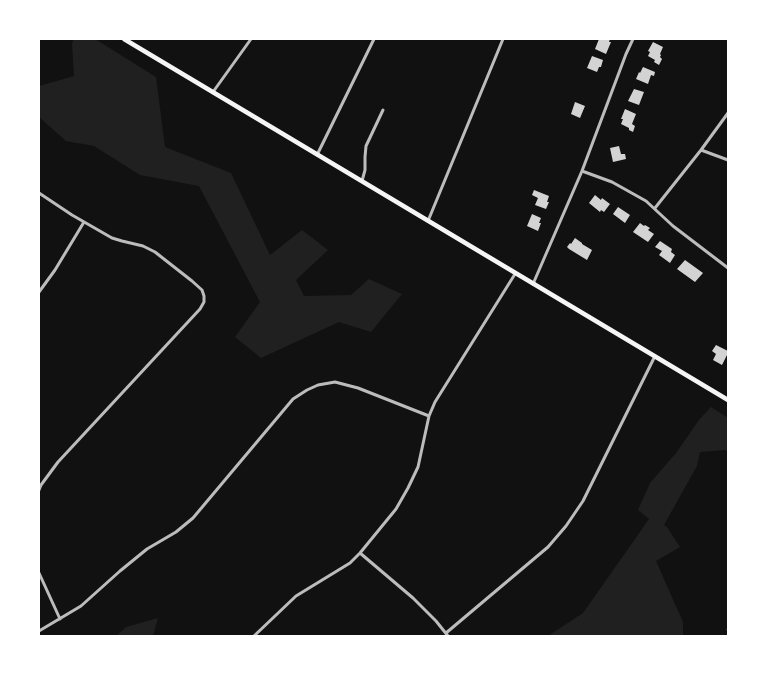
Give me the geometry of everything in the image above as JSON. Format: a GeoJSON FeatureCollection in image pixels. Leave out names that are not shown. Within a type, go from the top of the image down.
{"type":"FeatureCollection","features":[{"type":"Feature","properties":{"kind":"main road"},"geometry":{"type":"LineString","coordinates":[[124,39],[728,400]]}},
{"type":"Feature","properties":{"kind":"street"},"geometry":{"type":"LineString","coordinates":[[213,93],[252,39]]}},
{"type":"Feature","properties":{"kind":"street"},"geometry":{"type":"LineString","coordinates":[[317,155],[374,39]]}},
{"type":"Feature","properties":{"kind":"street"},"geometry":{"type":"LineString","coordinates":[[428,222],[503,39]]}},
{"type":"Feature","properties":{"kind":"street"},"geometry":{"type":"LineString","coordinates":[[533,284],[582,171],[633,39]]}},
{"type":"Feature","properties":{"kind":"street"},"geometry":{"type":"LineString","coordinates":[[361,182],[365,170],[366,146],[383,110]]}},
{"type":"Feature","properties":{"kind":"street"},"geometry":{"type":"LineString","coordinates":[[655,208],[702,150],[728,113]]}},
{"type":"Feature","properties":{"kind":"street"},"geometry":{"type":"LineString","coordinates":[[702,150],[728,160]]}},
{"type":"Feature","properties":{"kind":"street"},"geometry":{"type":"LineString","coordinates":[[582,171],[612,182],[646,201],[673,226],[728,268]]}},
{"type":"Feature","properties":{"kind":"street"},"geometry":{"type":"LineString","coordinates":[[39,194],[112,238],[143,246],[155,252],[192,281],[202,290],[204,296],[204,302],[200,309],[58,462],[39,490]]}},
{"type":"Feature","properties":{"kind":"street"},"geometry":{"type":"LineString","coordinates":[[39,292],[55,270],[84,222]]}},
{"type":"Feature","properties":{"kind":"street"},"geometry":{"type":"LineString","coordinates":[[254,636],[296,596],[350,562],[360,553],[396,509],[418,467],[429,416],[435,402],[515,274]]}},
{"type":"Feature","properties":{"kind":"street"},"geometry":{"type":"LineString","coordinates":[[360,553],[413,598],[447,635],[548,547],[566,526],[582,501],[655,356]]}},
{"type":"Feature","properties":{"kind":"street"},"geometry":{"type":"LineString","coordinates":[[39,631],[81,606],[147,549],[176,532],[193,518],[293,399],[307,390],[318,385],[335,382],[358,388],[429,416]]}},
{"type":"Feature","properties":{"kind":"street"},"geometry":{"type":"LineString","coordinates":[[39,573],[60,619]]}},
{"type":"Feature","properties":{"kind":"shaded area"},"geometry":{"type":"Polygon","coordinates":[[[74,39],[95,39],[156,77],[165,147],[231,173],[270,255],[302,230],[328,250],[296,280],[304,296],[351,295],[369,279],[402,294],[371,332],[339,322],[261,358],[235,337],[260,302],[199,186],[140,175],[94,146],[66,141],[39,117],[39,86],[74,76],[72,43],[74,39]]]}},
{"type":"Feature","properties":{"kind":"shaded area"},"geometry":{"type":"Polygon","coordinates":[[[711,407],[728,418],[728,452],[725,450],[700,452],[697,466],[664,525],[680,547],[656,561],[683,622],[683,636],[548,636],[583,613],[649,519],[638,510],[650,483],[711,407]]]}},
{"type":"Feature","properties":{"kind":"shaded area"},"geometry":{"type":"Polygon","coordinates":[[[158,618],[153,636],[116,636],[126,627],[158,618]]]}},
{"type":"Feature","properties":{"kind":"building"},"geometry":{"type":"Polygon","coordinates":[[[599,39],[610,39],[609,42],[611,42],[606,54],[595,49],[599,39]]]}},
{"type":"Feature","properties":{"kind":"building"},"geometry":{"type":"Polygon","coordinates":[[[653,42],[663,47],[660,54],[662,59],[659,65],[648,56],[650,52],[648,51],[653,42]]]}},
{"type":"Feature","properties":{"kind":"building"},"geometry":{"type":"Polygon","coordinates":[[[592,56],[603,60],[597,72],[587,68],[592,56]]]}},
{"type":"Feature","properties":{"kind":"building"},"geometry":{"type":"Polygon","coordinates":[[[643,67],[655,72],[654,76],[651,75],[648,84],[636,79],[643,67]]]}},
{"type":"Feature","properties":{"kind":"building"},"geometry":{"type":"Polygon","coordinates":[[[634,89],[644,92],[639,105],[628,101],[634,89]]]}},
{"type":"Feature","properties":{"kind":"building"},"geometry":{"type":"Polygon","coordinates":[[[575,102],[585,106],[580,118],[571,114],[575,102]]]}},
{"type":"Feature","properties":{"kind":"building"},"geometry":{"type":"Polygon","coordinates":[[[625,109],[636,114],[632,124],[635,126],[633,132],[621,124],[625,109]]]}},
{"type":"Feature","properties":{"kind":"building"},"geometry":{"type":"Polygon","coordinates":[[[619,146],[621,154],[625,154],[626,159],[613,162],[610,148],[619,146]]]}},
{"type":"Feature","properties":{"kind":"building"},"geometry":{"type":"Polygon","coordinates":[[[534,190],[549,196],[546,209],[535,205],[538,198],[532,195],[534,190]]]}},
{"type":"Feature","properties":{"kind":"building"},"geometry":{"type":"Polygon","coordinates":[[[595,195],[610,204],[604,212],[601,210],[600,212],[589,203],[595,195]]]}},
{"type":"Feature","properties":{"kind":"building"},"geometry":{"type":"Polygon","coordinates":[[[618,207],[630,215],[625,223],[613,214],[618,207]]]}},
{"type":"Feature","properties":{"kind":"building"},"geometry":{"type":"Polygon","coordinates":[[[532,214],[541,218],[538,231],[527,226],[532,214]]]}},
{"type":"Feature","properties":{"kind":"building"},"geometry":{"type":"Polygon","coordinates":[[[640,223],[650,228],[648,230],[654,234],[648,242],[633,232],[640,223]]]}},
{"type":"Feature","properties":{"kind":"building"},"geometry":{"type":"Polygon","coordinates":[[[575,238],[592,250],[587,260],[567,247],[575,238]]]}},
{"type":"Feature","properties":{"kind":"building"},"geometry":{"type":"Polygon","coordinates":[[[660,241],[672,249],[671,252],[675,255],[670,263],[659,255],[662,251],[655,247],[660,241]]]}},
{"type":"Feature","properties":{"kind":"building"},"geometry":{"type":"Polygon","coordinates":[[[685,260],[703,273],[695,282],[677,269],[685,260]]]}},
{"type":"Feature","properties":{"kind":"building"},"geometry":{"type":"Polygon","coordinates":[[[716,345],[728,351],[722,365],[713,360],[716,354],[712,351],[716,345]]]}}]}
